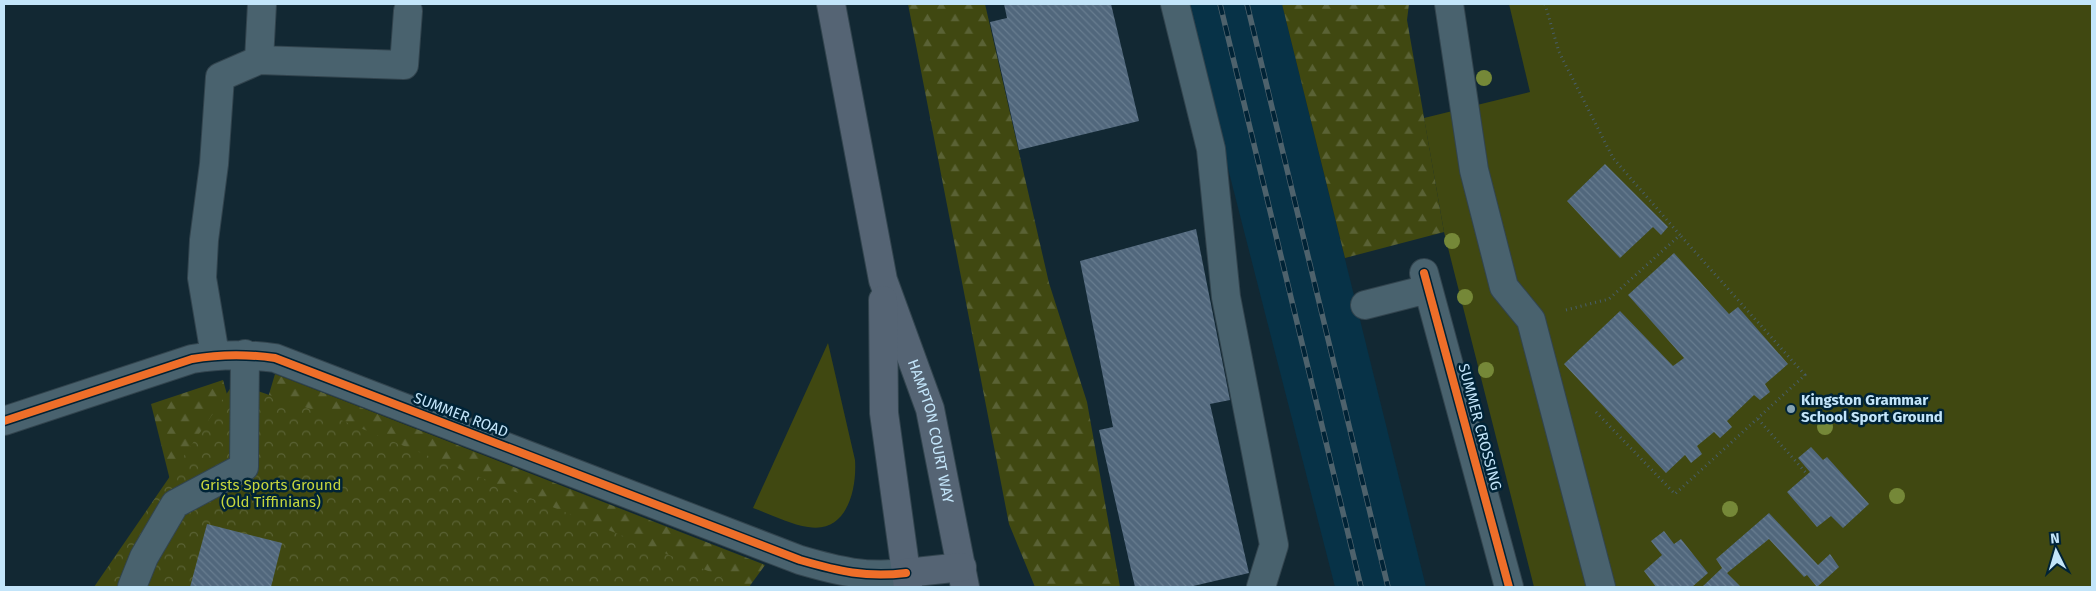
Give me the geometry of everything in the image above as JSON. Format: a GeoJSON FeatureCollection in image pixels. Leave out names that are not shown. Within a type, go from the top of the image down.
{"type":"FeatureCollection","features":[{"type":"Feature","properties":{"kind":"highway","name":"HAMPTON COURT WAY"},"geometry":{"type":"LineString","coordinates":[[831,4],[883,280],[930,409],[963,577]]}},
{"type":"Feature","properties":{"kind":"highway","name":"HAMPTON COURT WAY"},"geometry":{"type":"LineString","coordinates":[[883,280],[884,413],[907,580]]}},
{"type":"Feature","properties":{"kind":"highway"},"geometry":{"type":"LineString","coordinates":[[907,580],[963,577]]}},
{"type":"Feature","properties":{"kind":"street"},"geometry":{"type":"LineString","coordinates":[[259,60],[262,4]]}},
{"type":"Feature","properties":{"kind":"street"},"geometry":{"type":"LineString","coordinates":[[1175,4],[1211,149],[1226,297],[1274,545],[1260,587]]}},
{"type":"Feature","properties":{"kind":"street"},"geometry":{"type":"LineString","coordinates":[[1450,4],[1474,170],[1504,287],[1531,320],[1601,587]]}},
{"type":"Feature","properties":{"kind":"street"},"geometry":{"type":"LineString","coordinates":[[215,355],[202,278],[204,240],[214,164],[220,77],[259,60],[404,65],[408,11]]}},
{"type":"Feature","properties":{"kind":"street","name":"SUMMER CROSSING"},"geometry":{"type":"LineString","coordinates":[[1365,305],[1426,281],[1508,587]]}},
{"type":"Feature","properties":{"kind":"street"},"geometry":{"type":"LineString","coordinates":[[132,587],[144,557],[175,504],[244,467],[244,354]]}},
{"type":"Feature","properties":{"kind":"street","name":"SUMMER ROAD"},"geometry":{"type":"LineString","coordinates":[[4,421],[192,359],[215,355],[244,354],[276,358],[800,560],[836,571],[863,576],[907,580]]}},
{"type":"Feature","properties":{"kind":"path"},"geometry":{"type":"LineString","coordinates":[[1545,4],[1559,52],[1613,158],[1805,375],[1674,494],[1596,412]]}},
{"type":"Feature","properties":{"kind":"path"},"geometry":{"type":"LineString","coordinates":[[1531,320],[1608,299],[1680,235]]}},
{"type":"Feature","properties":{"kind":"path"},"geometry":{"type":"LineString","coordinates":[[1758,418],[1807,474]]}},
{"type":"Feature","properties":{"kind":"shaded area"},"geometry":{"type":"Polygon","coordinates":[[[1186,4],[1282,4],[1426,587],[1335,587],[1186,4]]]}},
{"type":"Feature","properties":{"kind":"green space"},"geometry":{"type":"Polygon","coordinates":[[[908,4],[985,4],[1049,283],[1087,402],[1120,587],[1035,587],[1009,524],[908,4]]]}},
{"type":"Feature","properties":{"kind":"green space"},"geometry":{"type":"Polygon","coordinates":[[[1282,4],[1409,4],[1407,20],[1444,232],[1345,258],[1282,4]]]}},
{"type":"Feature","properties":{"kind":"green space","name":"Kingston Grammar School Sport Ground"},"geometry":{"type":"Polygon","coordinates":[[[1509,4],[2092,4],[2092,587],[1534,587],[1444,232],[1424,118],[1530,92],[1509,4]]]}},
{"type":"Feature","properties":{"kind":"green space"},"geometry":{"type":"Polygon","coordinates":[[[828,343],[855,460],[854,484],[847,507],[841,517],[832,524],[821,527],[808,527],[753,508],[828,343]]]}},
{"type":"Feature","properties":{"kind":"green space"},"geometry":{"type":"Polygon","coordinates":[[[275,374],[765,565],[749,587],[693,587],[262,418],[275,374]]]}},
{"type":"Feature","properties":{"kind":"green space"},"geometry":{"type":"Polygon","coordinates":[[[223,380],[236,427],[173,492],[151,404],[223,380]]]}},
{"type":"Feature","properties":{"kind":"green space","name":"Grists Sports Ground (Old Tiffinians)"},"geometry":{"type":"Polygon","coordinates":[[[234,383],[331,416],[747,587],[94,587],[234,383]]]}},
{"type":"Feature","properties":{"kind":"building"},"geometry":{"type":"Polygon","coordinates":[[[1004,4],[1111,4],[1139,121],[1019,150],[990,22],[1007,18],[1004,4]]]}},
{"type":"Feature","properties":{"kind":"building"},"geometry":{"type":"Polygon","coordinates":[[[1605,164],[1668,227],[1661,235],[1653,227],[1620,258],[1567,201],[1605,164]]]}},
{"type":"Feature","properties":{"kind":"building"},"geometry":{"type":"Polygon","coordinates":[[[1196,229],[1230,400],[1210,404],[1249,573],[1189,587],[1135,587],[1099,430],[1113,427],[1080,261],[1196,229]]]}},
{"type":"Feature","properties":{"kind":"building"},"geometry":{"type":"Polygon","coordinates":[[[1674,253],[1729,314],[1738,307],[1788,364],[1765,384],[1770,392],[1760,400],[1754,395],[1727,421],[1732,427],[1720,438],[1714,432],[1697,446],[1702,454],[1691,463],[1685,455],[1666,473],[1564,364],[1620,311],[1673,366],[1684,358],[1628,295],[1674,253]]]}},
{"type":"Feature","properties":{"kind":"building"},"geometry":{"type":"Polygon","coordinates":[[[1811,447],[1823,460],[1827,457],[1869,504],[1843,528],[1831,516],[1817,527],[1787,492],[1810,472],[1798,458],[1811,447]]]}},
{"type":"Feature","properties":{"kind":"building"},"geometry":{"type":"Polygon","coordinates":[[[1769,513],[1818,565],[1830,554],[1839,567],[1817,587],[1807,575],[1804,577],[1769,539],[1727,573],[1741,587],[1702,587],[1722,568],[1716,559],[1769,513]]]}},
{"type":"Feature","properties":{"kind":"building"},"geometry":{"type":"Polygon","coordinates":[[[207,524],[282,543],[271,587],[190,587],[207,524]]]}},
{"type":"Feature","properties":{"kind":"building"},"geometry":{"type":"Polygon","coordinates":[[[1664,531],[1674,544],[1681,539],[1708,573],[1692,587],[1656,587],[1644,571],[1662,555],[1651,541],[1664,531]]]}},
{"type":"Feature","properties":{"kind":"railway"},"geometry":{"type":"LineString","coordinates":[[1220,4],[1361,587]]}},
{"type":"Feature","properties":{"kind":"railway"},"geometry":{"type":"LineString","coordinates":[[1247,4],[1388,587]]}},
{"type":"Feature","properties":{"kind":"cycle path"},"geometry":{"type":"LineString","coordinates":[[1424,273],[1509,587]]}},
{"type":"Feature","properties":{"kind":"cycle path"},"geometry":{"type":"LineString","coordinates":[[4,421],[192,359],[234,355],[275,358],[800,560],[865,574],[906,573]]}},
{"type":"Feature","properties":{"kind":"place","name":"Kingston Grammar School Sport Ground"},"geometry":{"type":"Point","coordinates":[1791,409]}}]}
